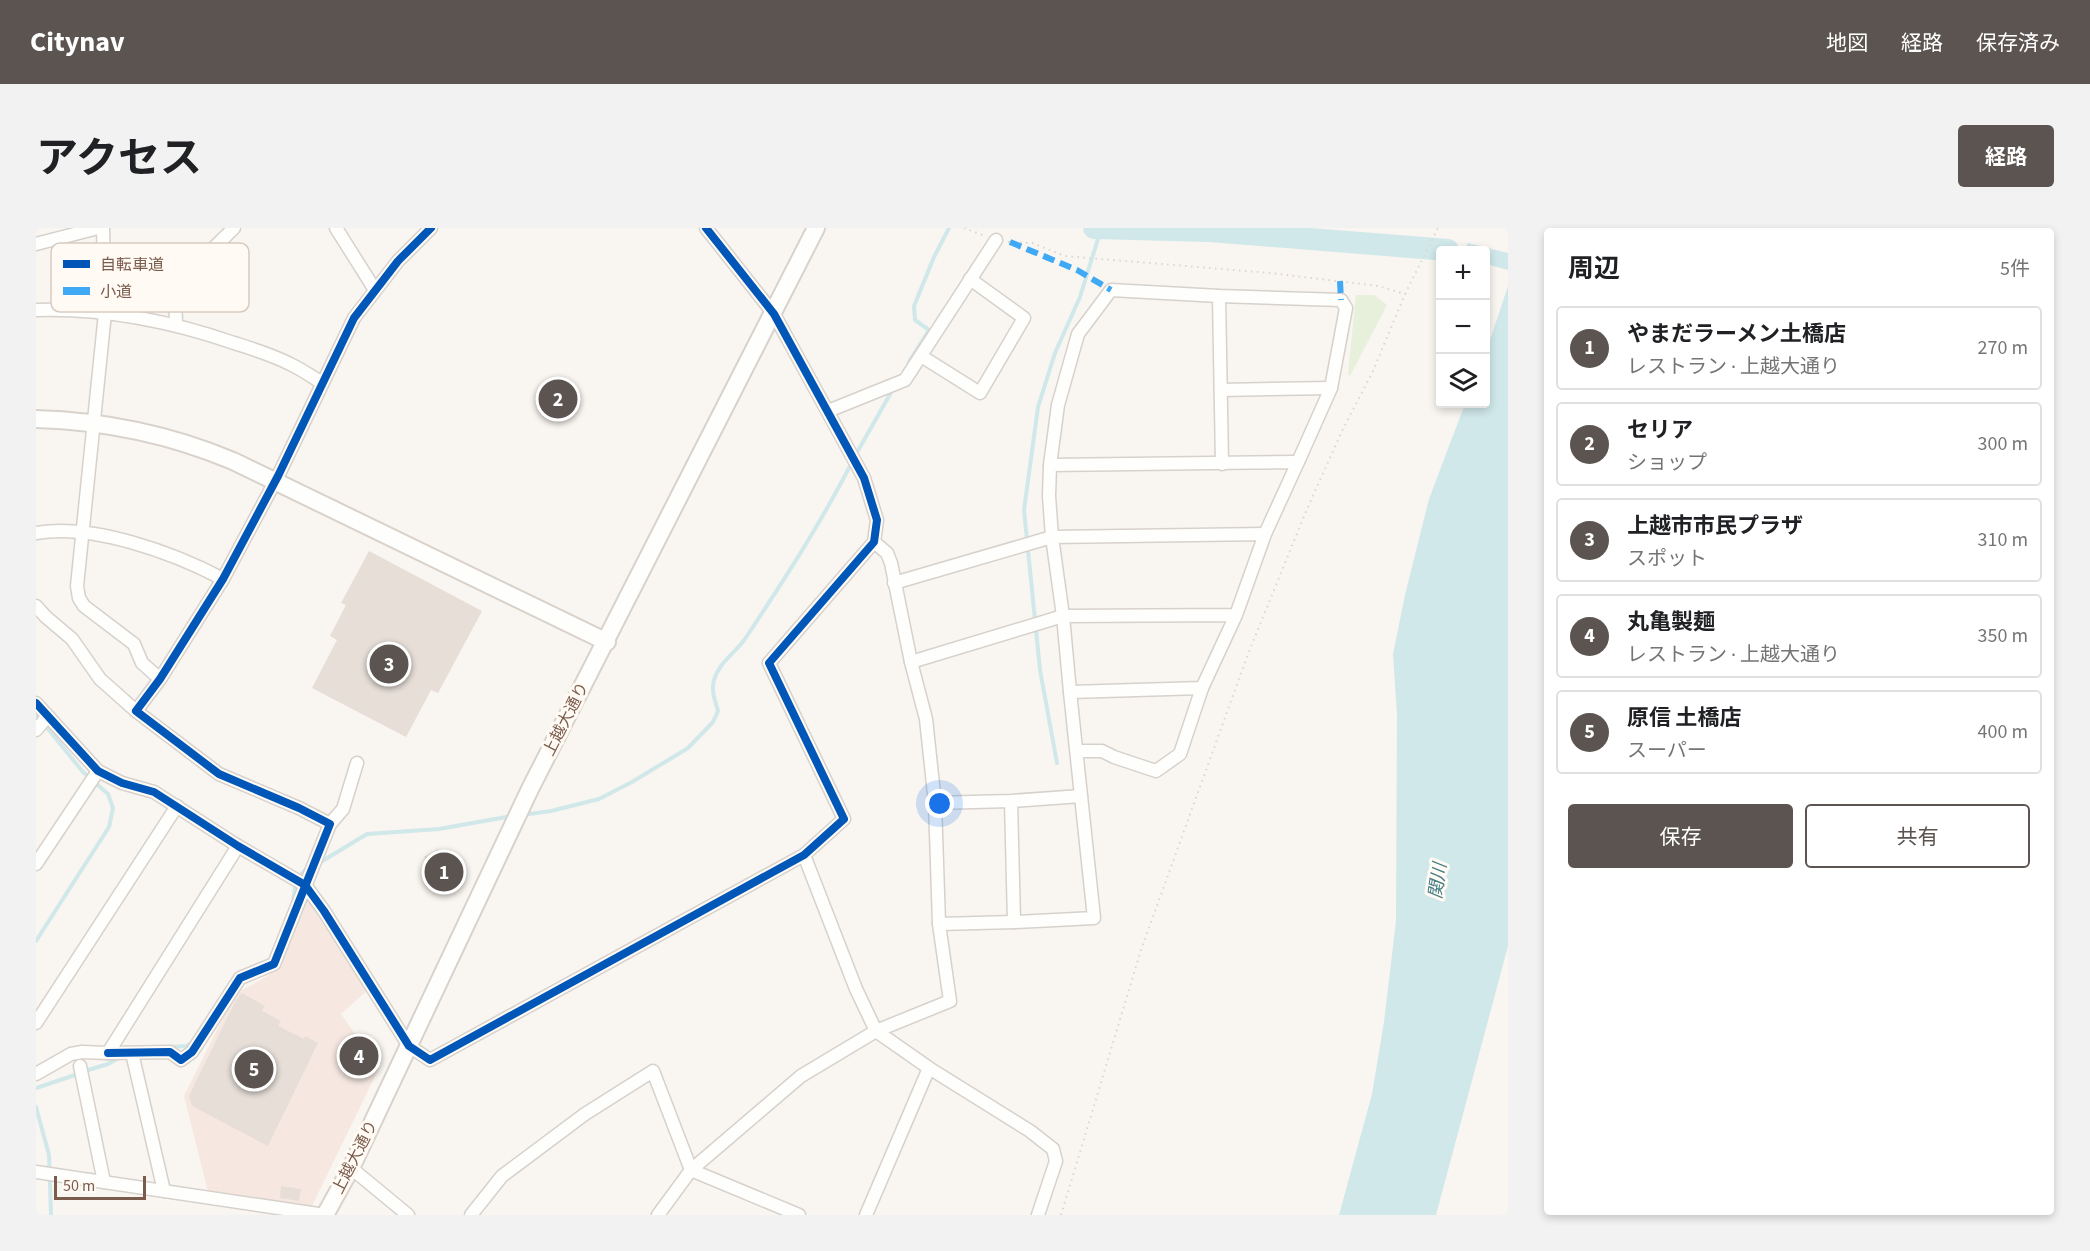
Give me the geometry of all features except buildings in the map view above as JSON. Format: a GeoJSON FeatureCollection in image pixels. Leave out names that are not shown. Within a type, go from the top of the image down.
{"type":"FeatureCollection","features":[{"type":"Feature","properties":{"kind":"main road","name":"上越大通り"},"geometry":{"type":"LineString","coordinates":[[325,1215],[351,1168],[530,789],[816,228]]}},
{"type":"Feature","properties":{"kind":"main road"},"geometry":{"type":"LineString","coordinates":[[36,419],[93,423],[163,435],[200,447],[606,642]]}},
{"type":"Feature","properties":{"kind":"street"},"geometry":{"type":"LineString","coordinates":[[36,244],[98,228]]}},
{"type":"Feature","properties":{"kind":"street"},"geometry":{"type":"LineString","coordinates":[[103,228],[103,243]]}},
{"type":"Feature","properties":{"kind":"street"},"geometry":{"type":"LineString","coordinates":[[219,243],[234,228]]}},
{"type":"Feature","properties":{"kind":"street"},"geometry":{"type":"LineString","coordinates":[[336,228],[375,290]]}},
{"type":"Feature","properties":{"kind":"street"},"geometry":{"type":"LineString","coordinates":[[36,703],[98,771],[130,785],[154,792],[238,846],[305,885],[324,911],[409,1046],[430,1060],[804,855],[844,819],[769,663],[874,542],[877,520],[867,484],[774,314],[706,228]]}},
{"type":"Feature","properties":{"kind":"street"},"geometry":{"type":"LineString","coordinates":[[136,711],[160,679],[223,579],[274,482],[354,318],[398,261],[426,230]]}},
{"type":"Feature","properties":{"kind":"street"},"geometry":{"type":"LineString","coordinates":[[828,411],[905,380],[996,240]]}},
{"type":"Feature","properties":{"kind":"street"},"geometry":{"type":"LineString","coordinates":[[921,356],[980,393],[1024,318],[970,279]]}},
{"type":"Feature","properties":{"kind":"street"},"geometry":{"type":"LineString","coordinates":[[939,924],[1094,918],[1049,496],[1050,465],[1058,405],[1078,334],[1111,290],[1341,300],[1346,308],[1331,388],[1265,534],[1236,615],[1202,688],[1180,754],[1156,771],[1102,751],[1077,750]]}},
{"type":"Feature","properties":{"kind":"street"},"geometry":{"type":"LineString","coordinates":[[1219,296],[1222,464]]}},
{"type":"Feature","properties":{"kind":"street"},"geometry":{"type":"LineString","coordinates":[[36,310],[51,311]]}},
{"type":"Feature","properties":{"kind":"street"},"geometry":{"type":"LineString","coordinates":[[82,312],[135,316],[176,325],[290,363],[322,383]]}},
{"type":"Feature","properties":{"kind":"street"},"geometry":{"type":"LineString","coordinates":[[176,312],[176,325]]}},
{"type":"Feature","properties":{"kind":"street"},"geometry":{"type":"LineString","coordinates":[[105,313],[77,586],[79,598],[84,606],[134,644],[142,663],[160,679]]}},
{"type":"Feature","properties":{"kind":"street"},"geometry":{"type":"LineString","coordinates":[[1221,390],[1331,388]]}},
{"type":"Feature","properties":{"kind":"street"},"geometry":{"type":"LineString","coordinates":[[1050,465],[1298,462]]}},
{"type":"Feature","properties":{"kind":"street"},"geometry":{"type":"LineString","coordinates":[[36,533],[61,531],[137,543],[183,560],[223,579]]}},
{"type":"Feature","properties":{"kind":"street"},"geometry":{"type":"LineString","coordinates":[[894,583],[1052,537],[1265,534]]}},
{"type":"Feature","properties":{"kind":"street"},"geometry":{"type":"LineString","coordinates":[[658,1215],[691,1170],[801,1076],[876,1031],[950,1001],[939,924],[935,803],[926,719],[911,662],[891,563],[887,553],[874,542]]}},
{"type":"Feature","properties":{"kind":"street"},"geometry":{"type":"LineString","coordinates":[[36,606],[72,639],[100,679],[136,711],[219,774],[299,808],[330,824]]}},
{"type":"Feature","properties":{"kind":"street"},"geometry":{"type":"LineString","coordinates":[[911,662],[1063,616],[1236,615]]}},
{"type":"Feature","properties":{"kind":"street"},"geometry":{"type":"LineString","coordinates":[[1070,692],[1202,688]]}},
{"type":"Feature","properties":{"kind":"street"},"geometry":{"type":"LineString","coordinates":[[36,730],[47,717]]}},
{"type":"Feature","properties":{"kind":"street"},"geometry":{"type":"LineString","coordinates":[[36,1074],[71,1054],[82,1052],[170,1052],[181,1060],[192,1052],[240,978],[274,964],[330,824],[343,810],[357,763]]}},
{"type":"Feature","properties":{"kind":"street"},"geometry":{"type":"LineString","coordinates":[[36,864],[40,848],[98,771]]}},
{"type":"Feature","properties":{"kind":"street"},"geometry":{"type":"LineString","coordinates":[[935,803],[1081,796]]}},
{"type":"Feature","properties":{"kind":"street"},"geometry":{"type":"LineString","coordinates":[[1011,801],[1014,922]]}},
{"type":"Feature","properties":{"kind":"street"},"geometry":{"type":"LineString","coordinates":[[36,1023],[177,806]]}},
{"type":"Feature","properties":{"kind":"street"},"geometry":{"type":"LineString","coordinates":[[108,1053],[238,846]]}},
{"type":"Feature","properties":{"kind":"street"},"geometry":{"type":"LineString","coordinates":[[804,855],[856,989],[876,1031],[929,1068],[1030,1131],[1056,1153],[1056,1161],[1038,1215]]}},
{"type":"Feature","properties":{"kind":"street"},"geometry":{"type":"LineString","coordinates":[[132,1053],[164,1191]]}},
{"type":"Feature","properties":{"kind":"street"},"geometry":{"type":"LineString","coordinates":[[80,1066],[104,1182]]}},
{"type":"Feature","properties":{"kind":"street"},"geometry":{"type":"LineString","coordinates":[[866,1215],[929,1068]]}},
{"type":"Feature","properties":{"kind":"street"},"geometry":{"type":"LineString","coordinates":[[471,1215],[502,1176],[585,1114],[653,1071],[691,1170],[799,1215]]}},
{"type":"Feature","properties":{"kind":"street"},"geometry":{"type":"LineString","coordinates":[[351,1168],[408,1215]]}},
{"type":"Feature","properties":{"kind":"street"},"geometry":{"type":"LineString","coordinates":[[36,1172],[325,1215]]}},
{"type":"Feature","properties":{"kind":"path"},"geometry":{"type":"LineString","coordinates":[[964,228],[996,240],[1032,243],[1065,256],[1270,273],[1378,286],[1406,294]]}},
{"type":"Feature","properties":{"kind":"path"},"geometry":{"type":"LineString","coordinates":[[1062,1215],[1141,950],[1244,665],[1306,509],[1373,371],[1406,294],[1438,228]]}},
{"type":"Feature","properties":{"kind":"shaded area"},"geometry":{"type":"Polygon","coordinates":[[[304,899],[307,899],[367,991],[341,1014],[379,1068],[311,1208],[208,1192],[184,1096],[233,998],[278,970],[304,899]]]}},
{"type":"Feature","properties":{"kind":"green space"},"geometry":{"type":"Polygon","coordinates":[[[1356,295],[1374,295],[1387,305],[1350,376],[1348,374],[1356,295]]]}},
{"type":"Feature","properties":{"kind":"water"},"geometry":{"type":"Polygon","coordinates":[[[1490,248],[1508,253],[1508,270],[1490,265],[1490,248]]]}},
{"type":"Feature","properties":{"kind":"water","name":"関川"},"geometry":{"type":"Polygon","coordinates":[[[1508,286],[1508,946],[1436,1215],[1339,1215],[1372,1094],[1384,1022],[1396,921],[1397,715],[1393,654],[1429,499],[1463,408],[1490,408],[1490,340],[1508,286]]]}},
{"type":"Feature","properties":{"kind":"waterway"},"geometry":{"type":"LineString","coordinates":[[909,362],[929,330],[915,320],[914,306],[934,257],[949,228]]}},
{"type":"Feature","properties":{"kind":"waterway"},"geometry":{"type":"LineString","coordinates":[[1094,228],[1210,231],[1436,249]]}},
{"type":"Feature","properties":{"kind":"waterway"},"geometry":{"type":"LineString","coordinates":[[1057,763],[1040,670],[1024,510],[1038,407],[1055,353],[1080,297],[1101,229]]}},
{"type":"Feature","properties":{"kind":"waterway"},"geometry":{"type":"LineString","coordinates":[[855,456],[893,389]]}},
{"type":"Feature","properties":{"kind":"waterway"},"geometry":{"type":"LineString","coordinates":[[522,815],[551,811],[599,799],[688,748],[713,722],[718,711],[713,688],[716,674],[743,642],[775,594],[852,462]]}},
{"type":"Feature","properties":{"kind":"waterway"},"geometry":{"type":"LineString","coordinates":[[36,714],[83,772],[108,794],[113,808],[109,827],[36,941]]}},
{"type":"Feature","properties":{"kind":"waterway"},"geometry":{"type":"LineString","coordinates":[[319,863],[367,834],[439,829],[512,816]]}},
{"type":"Feature","properties":{"kind":"waterway"},"geometry":{"type":"LineString","coordinates":[[293,905],[298,879],[310,867]]}},
{"type":"Feature","properties":{"kind":"waterway"},"geometry":{"type":"LineString","coordinates":[[170,1047],[187,1046],[194,1041]]}},
{"type":"Feature","properties":{"kind":"waterway"},"geometry":{"type":"LineString","coordinates":[[85,1071],[108,1064],[120,1057]]}},
{"type":"Feature","properties":{"kind":"waterway"},"geometry":{"type":"LineString","coordinates":[[36,1088],[78,1074]]}},
{"type":"Feature","properties":{"kind":"waterway"},"geometry":{"type":"LineString","coordinates":[[36,1107],[49,1155],[51,1215]]}},
{"type":"Feature","properties":{"kind":"marked path"},"geometry":{"type":"LineString","coordinates":[[1010,242],[1077,270],[1111,290]]}},
{"type":"Feature","properties":{"kind":"marked path"},"geometry":{"type":"LineString","coordinates":[[1340,281],[1341,300]]}},
{"type":"Feature","properties":{"kind":"cycle path"},"geometry":{"type":"LineString","coordinates":[[108,1053],[170,1052],[181,1060],[192,1052],[240,978],[274,964],[330,824],[299,808],[219,774],[136,711],[160,679],[223,579],[278,476],[354,318],[398,261],[431,228]]}},
{"type":"Feature","properties":{"kind":"cycle path"},"geometry":{"type":"LineString","coordinates":[[36,703],[98,771],[122,783],[154,792],[238,846],[305,885],[324,911],[409,1046],[430,1060],[804,855],[844,819],[769,663],[874,542],[877,520],[864,478],[774,314],[706,228]]}},
{"type":"Feature","properties":{"kind":"place","name":"セリア"},"geometry":{"type":"Point","coordinates":[558,399]}},
{"type":"Feature","properties":{"kind":"place","name":"上越市市民プラザ"},"geometry":{"type":"Point","coordinates":[389,664]}},
{"type":"Feature","properties":{"kind":"place","name":"やまだラーメン土橋店"},"geometry":{"type":"Point","coordinates":[444,872]}},
{"type":"Feature","properties":{"kind":"place","name":"丸亀製麺"},"geometry":{"type":"Point","coordinates":[359,1056]}},
{"type":"Feature","properties":{"kind":"place","name":"原信 土橋店"},"geometry":{"type":"Point","coordinates":[254,1069]}}]}
